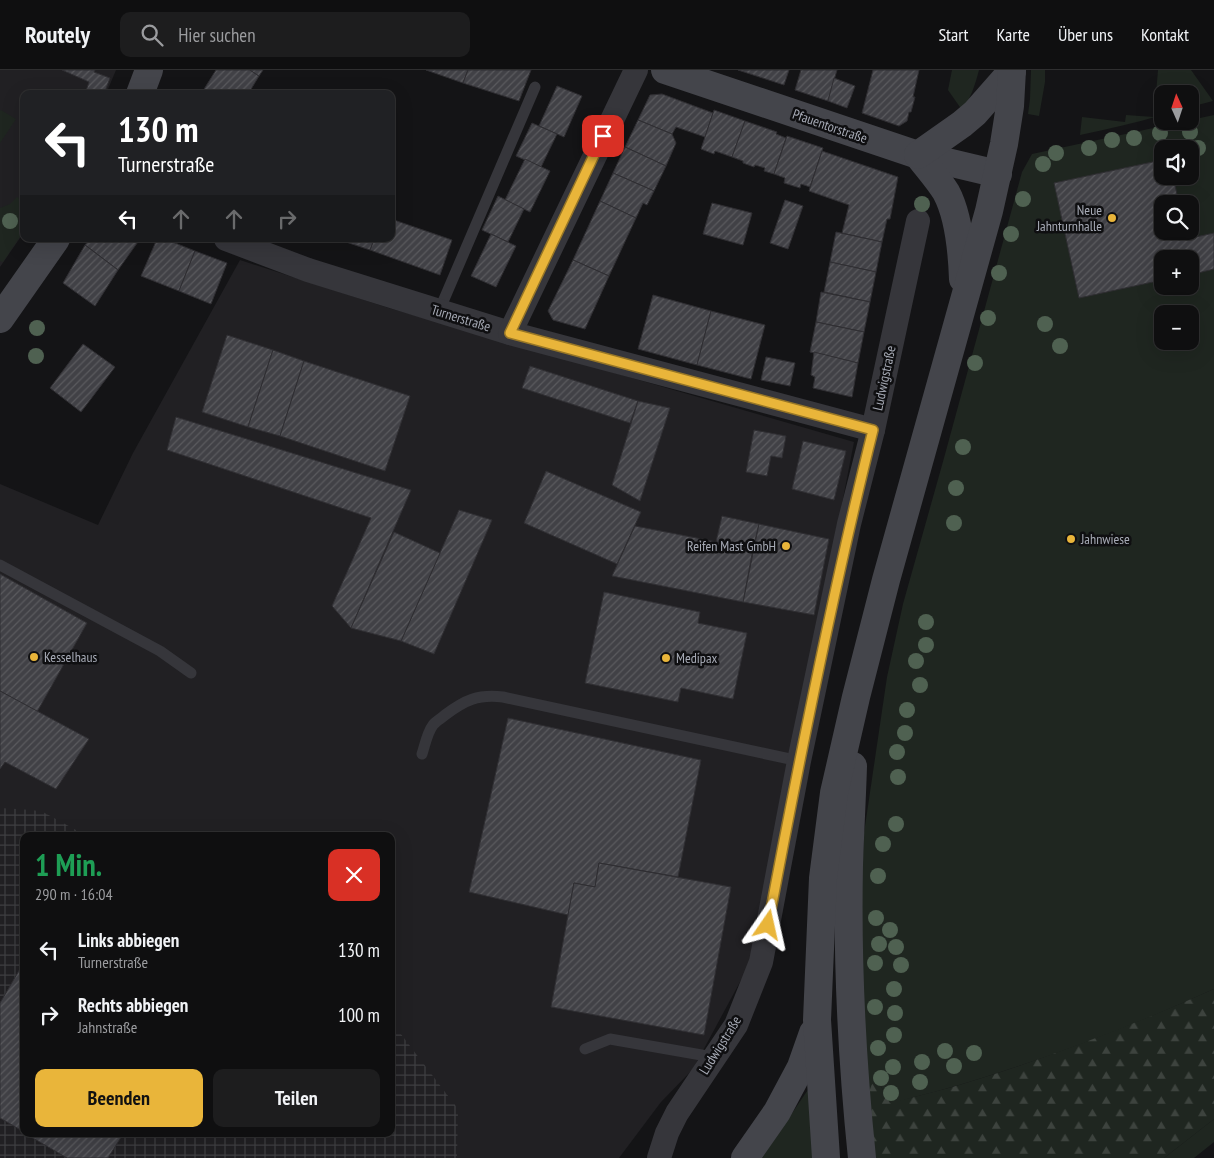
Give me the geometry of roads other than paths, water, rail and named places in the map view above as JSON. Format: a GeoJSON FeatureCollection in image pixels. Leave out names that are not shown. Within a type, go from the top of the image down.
{"type":"FeatureCollection","features":[{"type":"Feature","properties":{"kind":"main road"},"geometry":{"type":"LineString","coordinates":[[142,90],[149,70]]}},
{"type":"Feature","properties":{"kind":"main road","name":"Pfauentorstraße"},"geometry":{"type":"LineString","coordinates":[[664,70],[918,155],[998,174]]}},
{"type":"Feature","properties":{"kind":"main road"},"geometry":{"type":"LineString","coordinates":[[963,300],[962,254],[952,207],[940,182],[918,155],[968,118],[1012,71]]}},
{"type":"Feature","properties":{"kind":"main road"},"geometry":{"type":"LineString","coordinates":[[826,1158],[817,1020],[823,878],[834,792],[886,580],[998,174],[1008,116],[1012,71]]}},
{"type":"Feature","properties":{"kind":"main road"},"geometry":{"type":"LineString","coordinates":[[0,319],[54,242]]}},
{"type":"Feature","properties":{"kind":"main road"},"geometry":{"type":"LineString","coordinates":[[856,697],[849,864],[849,965],[854,1080],[862,1158]]}},
{"type":"Feature","properties":{"kind":"main road"},"geometry":{"type":"LineString","coordinates":[[745,1158],[777,1112],[801,1067],[817,1020]]}},
{"type":"Feature","properties":{"kind":"street"},"geometry":{"type":"LineString","coordinates":[[510,333],[632,76]]}},
{"type":"Feature","properties":{"kind":"street","name":"Ludwigstraße"},"geometry":{"type":"LineString","coordinates":[[659,1158],[667,1132],[677,1113],[736,1025],[762,962],[799,761],[849,524],[873,430],[918,221]]}},
{"type":"Feature","properties":{"kind":"street","name":"Turnerstraße"},"geometry":{"type":"LineString","coordinates":[[234,242],[308,270],[510,333],[873,430]]}},
{"type":"Feature","properties":{"kind":"lane"},"geometry":{"type":"LineString","coordinates":[[439,311],[535,87]]}},
{"type":"Feature","properties":{"kind":"lane"},"geometry":{"type":"LineString","coordinates":[[0,565],[160,651],[191,673]]}},
{"type":"Feature","properties":{"kind":"lane"},"geometry":{"type":"LineString","coordinates":[[422,754],[426,739],[433,725],[459,705],[474,698],[487,695],[503,696],[799,761]]}},
{"type":"Feature","properties":{"kind":"lane"},"geometry":{"type":"LineString","coordinates":[[585,1048],[610,1040],[713,1058]]}},
{"type":"Feature","properties":{"kind":"place","name":"Neue Jahnturnhalle"},"geometry":{"type":"Point","coordinates":[1112,218]}},
{"type":"Feature","properties":{"kind":"place","name":"Jahnwiese"},"geometry":{"type":"Point","coordinates":[1071,539]}},
{"type":"Feature","properties":{"kind":"place","name":"Reifen Mast GmbH"},"geometry":{"type":"Point","coordinates":[786,546]}},
{"type":"Feature","properties":{"kind":"place","name":"Kesselhaus"},"geometry":{"type":"Point","coordinates":[34,657]}},
{"type":"Feature","properties":{"kind":"place","name":"Medipax"},"geometry":{"type":"Point","coordinates":[666,658]}}]}
